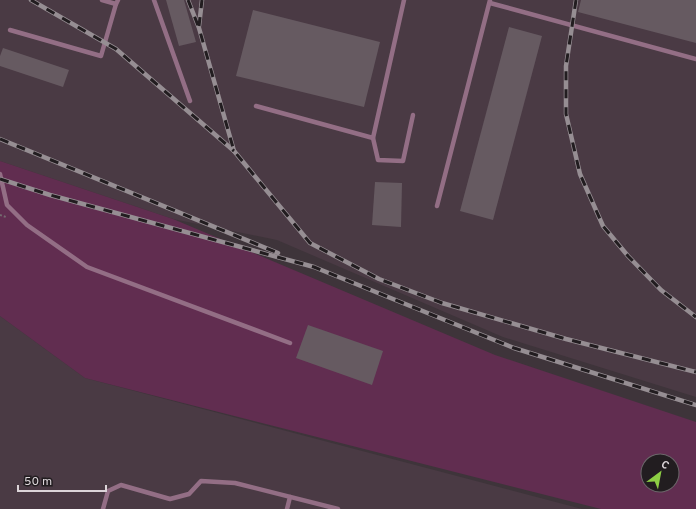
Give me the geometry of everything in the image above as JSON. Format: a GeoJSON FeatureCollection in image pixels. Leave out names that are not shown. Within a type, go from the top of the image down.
{"type":"FeatureCollection","features":[{"type":"Feature","properties":{"kind":"lane"},"geometry":{"type":"LineString","coordinates":[[10,30],[101,56],[117,2],[102,0]]}},
{"type":"Feature","properties":{"kind":"lane"},"geometry":{"type":"LineString","coordinates":[[154,0],[190,101]]}},
{"type":"Feature","properties":{"kind":"lane"},"geometry":{"type":"LineString","coordinates":[[404,0],[373,138],[378,160],[403,162],[413,115]]}},
{"type":"Feature","properties":{"kind":"lane"},"geometry":{"type":"LineString","coordinates":[[436,206],[490,2],[696,59]]}},
{"type":"Feature","properties":{"kind":"lane"},"geometry":{"type":"LineString","coordinates":[[256,106],[373,138]]}},
{"type":"Feature","properties":{"kind":"lane"},"geometry":{"type":"LineString","coordinates":[[0,174],[8,205],[27,225],[87,268],[290,343]]}},
{"type":"Feature","properties":{"kind":"lane"},"geometry":{"type":"LineString","coordinates":[[103,509],[108,491],[121,485],[170,499],[189,494],[201,481],[235,483],[338,509]]}},
{"type":"Feature","properties":{"kind":"lane"},"geometry":{"type":"LineString","coordinates":[[287,509],[290,497]]}},
{"type":"Feature","properties":{"kind":"lane"},"geometry":{"type":"LineString","coordinates":[[315,509],[317,504]]}},
{"type":"Feature","properties":{"kind":"shaded area"},"geometry":{"type":"Polygon","coordinates":[[[0,0],[696,0],[696,397],[503,337],[277,240],[173,219],[0,161],[0,0]]]}},
{"type":"Feature","properties":{"kind":"shaded area"},"geometry":{"type":"Polygon","coordinates":[[[0,161],[173,219],[495,355],[696,422],[696,509],[601,509],[85,378],[0,316],[0,161]]]}},
{"type":"Feature","properties":{"kind":"shaded area"},"geometry":{"type":"Polygon","coordinates":[[[0,316],[85,378],[582,509],[0,509],[0,316]]]}},
{"type":"Feature","properties":{"kind":"building"},"geometry":{"type":"Polygon","coordinates":[[[166,0],[184,0],[196,42],[179,46],[166,0]]]}},
{"type":"Feature","properties":{"kind":"building"},"geometry":{"type":"Polygon","coordinates":[[[581,0],[696,0],[696,43],[578,12],[581,0]]]}},
{"type":"Feature","properties":{"kind":"building"},"geometry":{"type":"Polygon","coordinates":[[[253,10],[380,42],[364,107],[236,76],[253,10]]]}},
{"type":"Feature","properties":{"kind":"building"},"geometry":{"type":"Polygon","coordinates":[[[509,27],[542,36],[493,220],[460,211],[509,27]]]}},
{"type":"Feature","properties":{"kind":"building"},"geometry":{"type":"Polygon","coordinates":[[[3,48],[69,70],[63,87],[0,66],[0,56],[3,48]]]}},
{"type":"Feature","properties":{"kind":"building"},"geometry":{"type":"Polygon","coordinates":[[[375,182],[402,183],[401,227],[372,225],[375,182]]]}},
{"type":"Feature","properties":{"kind":"building"},"geometry":{"type":"Polygon","coordinates":[[[308,325],[383,351],[372,385],[296,358],[308,325]]]}},
{"type":"Feature","properties":{"kind":"railway"},"geometry":{"type":"LineString","coordinates":[[31,0],[116,49],[234,151]]}},
{"type":"Feature","properties":{"kind":"railway"},"geometry":{"type":"LineString","coordinates":[[188,0],[199,28],[234,151],[310,243],[379,279],[442,303],[566,339],[696,372]]}},
{"type":"Feature","properties":{"kind":"railway"},"geometry":{"type":"LineString","coordinates":[[199,26],[202,0]]}},
{"type":"Feature","properties":{"kind":"railway"},"geometry":{"type":"LineString","coordinates":[[576,0],[566,66],[566,114],[580,174],[603,226],[628,256],[661,290],[696,317]]}},
{"type":"Feature","properties":{"kind":"railway"},"geometry":{"type":"LineString","coordinates":[[0,139],[278,253]]}},
{"type":"Feature","properties":{"kind":"railway"},"geometry":{"type":"LineString","coordinates":[[0,179],[50,195],[314,267],[514,348],[696,405]]}}]}
